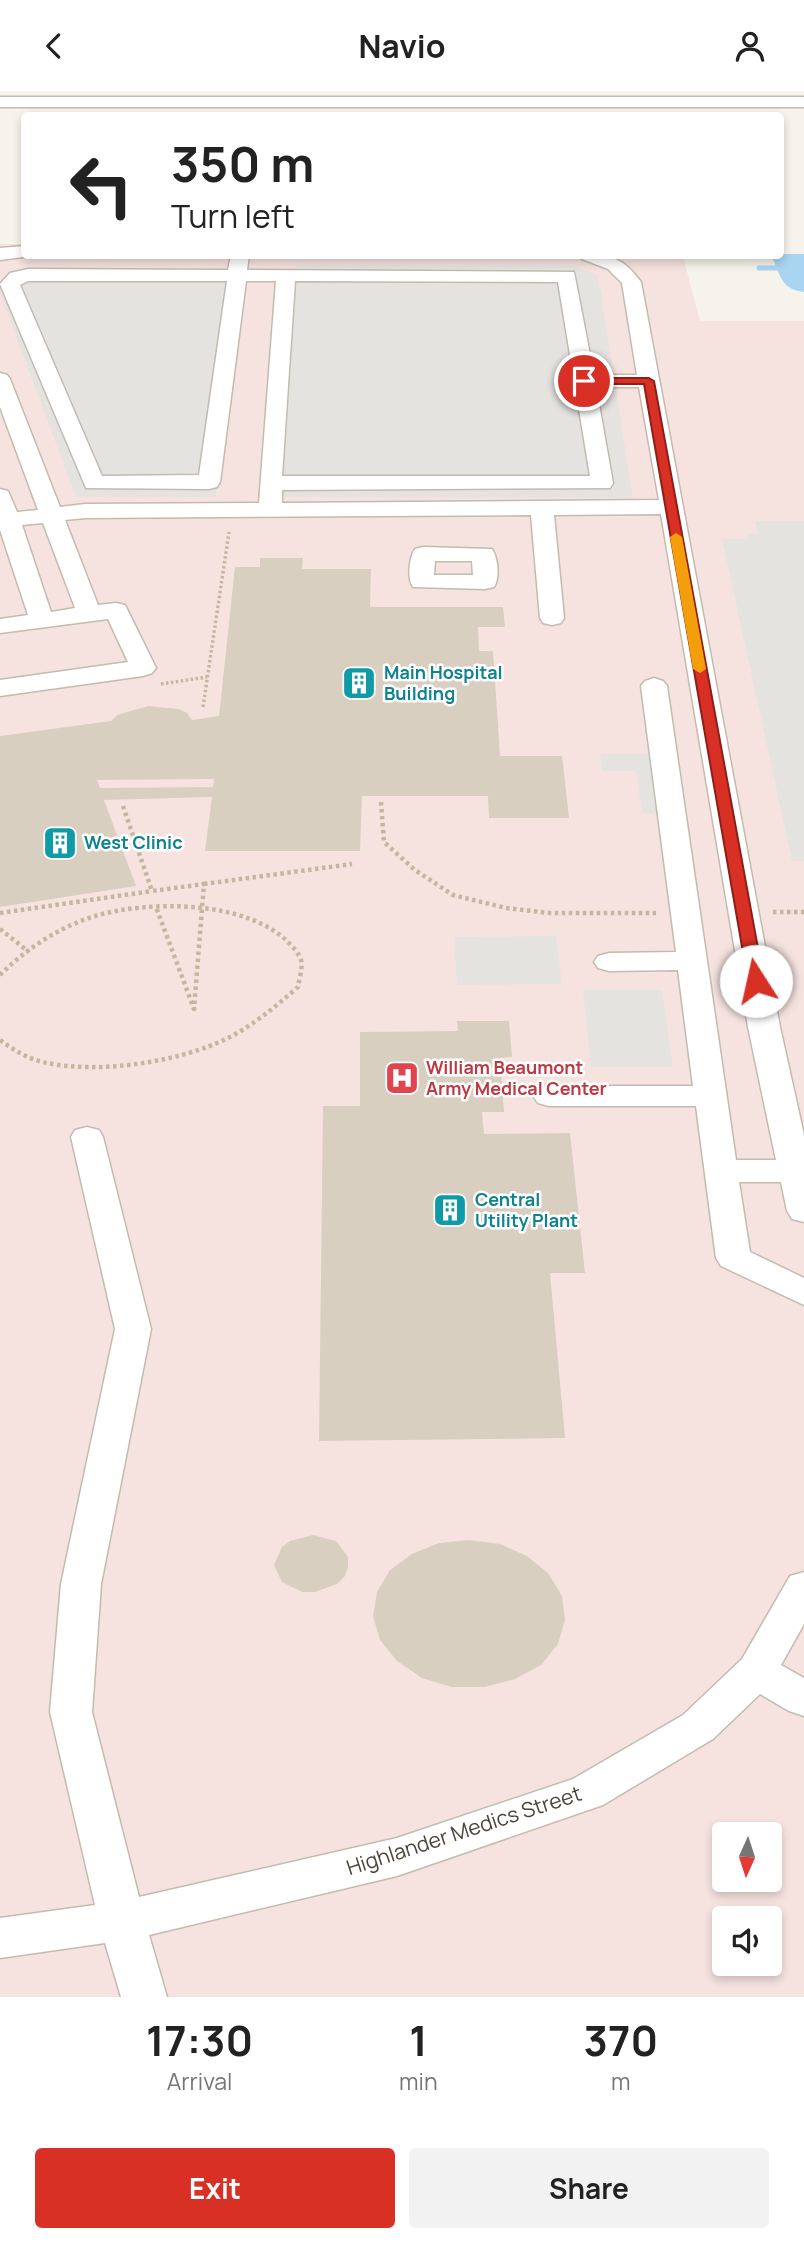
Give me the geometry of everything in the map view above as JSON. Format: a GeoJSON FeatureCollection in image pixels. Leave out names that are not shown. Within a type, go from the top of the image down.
{"type":"FeatureCollection","features":[{"type":"Feature","properties":{"kind":"street"},"geometry":{"type":"LineString","coordinates":[[0,101],[804,102]]}},
{"type":"Feature","properties":{"kind":"street"},"geometry":{"type":"LineString","coordinates":[[0,115],[21,115]]}},
{"type":"Feature","properties":{"kind":"street"},"geometry":{"type":"LineString","coordinates":[[784,115],[804,115]]}},
{"type":"Feature","properties":{"kind":"street"},"geometry":{"type":"LineString","coordinates":[[0,254],[21,252]]}},
{"type":"Feature","properties":{"kind":"street"},"geometry":{"type":"LineString","coordinates":[[599,259],[615,265],[631,282],[764,1027],[804,1211]]}},
{"type":"Feature","properties":{"kind":"street"},"geometry":{"type":"LineString","coordinates":[[4,521],[85,511],[271,509],[453,498],[602,483],[567,276],[286,275],[238,265],[17,277],[10,284],[94,483],[209,482],[238,265]]}},
{"type":"Feature","properties":{"kind":"street"},"geometry":{"type":"LineString","coordinates":[[271,509],[270,483],[286,275]]}},
{"type":"Feature","properties":{"kind":"street"},"geometry":{"type":"LineString","coordinates":[[584,381],[649,381]]}},
{"type":"Feature","properties":{"kind":"street"},"geometry":{"type":"LineString","coordinates":[[53,385],[2,387],[89,613]]}},
{"type":"Feature","properties":{"kind":"street"},"geometry":{"type":"LineString","coordinates":[[270,483],[542,507],[671,507]]}},
{"type":"Feature","properties":{"kind":"street"},"geometry":{"type":"LineString","coordinates":[[0,496],[4,521],[42,620]]}},
{"type":"Feature","properties":{"kind":"street"},"geometry":{"type":"LineString","coordinates":[[452,554],[453,498]]}},
{"type":"Feature","properties":{"kind":"street"},"geometry":{"type":"LineString","coordinates":[[542,507],[552,618]]}},
{"type":"Feature","properties":{"kind":"street"},"geometry":{"type":"LineString","coordinates":[[0,625],[116,610],[143,668],[0,688]]}},
{"type":"Feature","properties":{"kind":"street"},"geometry":{"type":"LineString","coordinates":[[654,686],[733,1258],[804,1293]]}},
{"type":"Feature","properties":{"kind":"street"},"geometry":{"type":"LineString","coordinates":[[609,962],[693,961]]}},
{"type":"Feature","properties":{"kind":"street"},"geometry":{"type":"LineString","coordinates":[[549,1096],[712,1096]]}},
{"type":"Feature","properties":{"kind":"street"},"geometry":{"type":"LineString","coordinates":[[87,1137],[133,1329],[81,1584],[71,1712],[122,1921],[144,1997]]}},
{"type":"Feature","properties":{"kind":"street"},"geometry":{"type":"LineString","coordinates":[[723,1171],[795,1171]]}},
{"type":"Feature","properties":{"kind":"street","name":"Highlander Medics Street"},"geometry":{"type":"LineString","coordinates":[[0,1938],[122,1921],[397,1857],[588,1792],[698,1727],[757,1671],[804,1587]]}},
{"type":"Feature","properties":{"kind":"street"},"geometry":{"type":"LineString","coordinates":[[757,1671],[804,1699]]}},
{"type":"Feature","properties":{"kind":"path"},"geometry":{"type":"LineString","coordinates":[[381,802],[384,842],[415,870],[453,895],[506,908],[549,913],[686,913]]}},
{"type":"Feature","properties":{"kind":"path"},"geometry":{"type":"LineString","coordinates":[[123,806],[152,891]]}},
{"type":"Feature","properties":{"kind":"path"},"geometry":{"type":"LineString","coordinates":[[0,913],[352,864]]}},
{"type":"Feature","properties":{"kind":"path"},"geometry":{"type":"LineString","coordinates":[[156,907],[194,1009],[204,884]]}},
{"type":"Feature","properties":{"kind":"path"},"geometry":{"type":"LineString","coordinates":[[0,975],[55,933],[97,915],[156,907],[204,909],[254,918],[287,937],[301,959],[298,987],[260,1021],[215,1044],[154,1061],[92,1067],[47,1064],[9,1050],[0,1040]]}},
{"type":"Feature","properties":{"kind":"path"},"geometry":{"type":"LineString","coordinates":[[744,912],[804,912]]}},
{"type":"Feature","properties":{"kind":"path"},"geometry":{"type":"LineString","coordinates":[[0,929],[29,952]]}},
{"type":"Feature","properties":{"kind":"shaded area","name":"William Beaumont Army Medical Center"},"geometry":{"type":"Polygon","coordinates":[[[0,244],[21,244],[21,259],[684,259],[700,321],[804,321],[804,1997],[0,1997],[0,244]]]}},
{"type":"Feature","properties":{"kind":"shaded area"},"geometry":{"type":"Polygon","coordinates":[[[296,265],[574,266],[598,275],[633,498],[273,497],[296,265]]]}},
{"type":"Feature","properties":{"kind":"shaded area"},"geometry":{"type":"Polygon","coordinates":[[[30,269],[246,269],[216,497],[76,497],[0,294],[0,283],[30,269]]]}},
{"type":"Feature","properties":{"kind":"shaded area"},"geometry":{"type":"Polygon","coordinates":[[[755,521],[804,521],[804,861],[792,861],[722,539],[748,539],[747,534],[758,534],[755,521]]]}},
{"type":"Feature","properties":{"kind":"shaded area"},"geometry":{"type":"Polygon","coordinates":[[[600,754],[656,754],[665,814],[642,813],[636,771],[602,771],[600,754]]]}},
{"type":"Feature","properties":{"kind":"shaded area"},"geometry":{"type":"Polygon","coordinates":[[[556,936],[562,984],[457,985],[454,937],[556,936]]]}},
{"type":"Feature","properties":{"kind":"shaded area"},"geometry":{"type":"Polygon","coordinates":[[[583,990],[662,990],[673,1067],[591,1067],[583,990]]]}},
{"type":"Feature","properties":{"kind":"water"},"geometry":{"type":"Polygon","coordinates":[[[784,254],[804,254],[804,292],[791,288],[781,277],[773,259],[784,259],[784,254]]]}},
{"type":"Feature","properties":{"kind":"building","name":"Main Hospital Building"},"geometry":{"type":"Polygon","coordinates":[[[260,558],[303,558],[302,569],[371,569],[370,607],[503,607],[505,627],[478,627],[479,651],[493,651],[500,756],[562,756],[569,818],[489,818],[488,796],[362,796],[360,851],[205,851],[212,797],[104,800],[136,886],[0,907],[0,736],[111,721],[117,715],[148,706],[179,709],[187,713],[192,720],[219,716],[235,567],[260,567],[260,558]],[[214,779],[97,780],[100,788],[213,787],[214,779]]]}},
{"type":"Feature","properties":{"kind":"building","name":"Central Utility Plant"},"geometry":{"type":"Polygon","coordinates":[[[457,1021],[509,1021],[512,1057],[500,1058],[504,1112],[482,1112],[484,1134],[570,1133],[585,1273],[550,1273],[565,1438],[319,1441],[323,1106],[360,1106],[360,1032],[458,1031],[457,1021]]]}},
{"type":"Feature","properties":{"kind":"building"},"geometry":{"type":"Polygon","coordinates":[[[313,1535],[336,1541],[348,1557],[348,1567],[345,1576],[337,1584],[315,1592],[302,1592],[282,1582],[274,1565],[282,1547],[290,1541],[313,1535]]]}},
{"type":"Feature","properties":{"kind":"building"},"geometry":{"type":"Polygon","coordinates":[[[469,1540],[500,1544],[527,1556],[548,1573],[562,1596],[565,1620],[558,1644],[541,1665],[515,1679],[485,1687],[452,1687],[422,1678],[397,1661],[380,1640],[373,1616],[377,1592],[390,1570],[412,1554],[439,1543],[469,1540]]]}},
{"type":"Feature","properties":{"kind":"waterway"},"geometry":{"type":"LineString","coordinates":[[759,268],[777,268]]}},
{"type":"Feature","properties":{"kind":"slow traffic"},"geometry":{"type":"LineString","coordinates":[[676,537],[700,669]]}},
{"type":"Feature","properties":{"kind":"place","name":"Main Hospital Building"},"geometry":{"type":"Point","coordinates":[359,683]}},
{"type":"Feature","properties":{"kind":"place","name":"West Clinic"},"geometry":{"type":"Point","coordinates":[60,843]}},
{"type":"Feature","properties":{"kind":"place","name":"William Beaumont Army Medical Center"},"geometry":{"type":"Point","coordinates":[402,1078]}},
{"type":"Feature","properties":{"kind":"place","name":"Central Utility Plant"},"geometry":{"type":"Point","coordinates":[450,1210]}},
{"type":"Feature","properties":{"kind":"route"},"geometry":{"type":"LineString","coordinates":[[584,381],[649,381],[756,981]]}}]}
